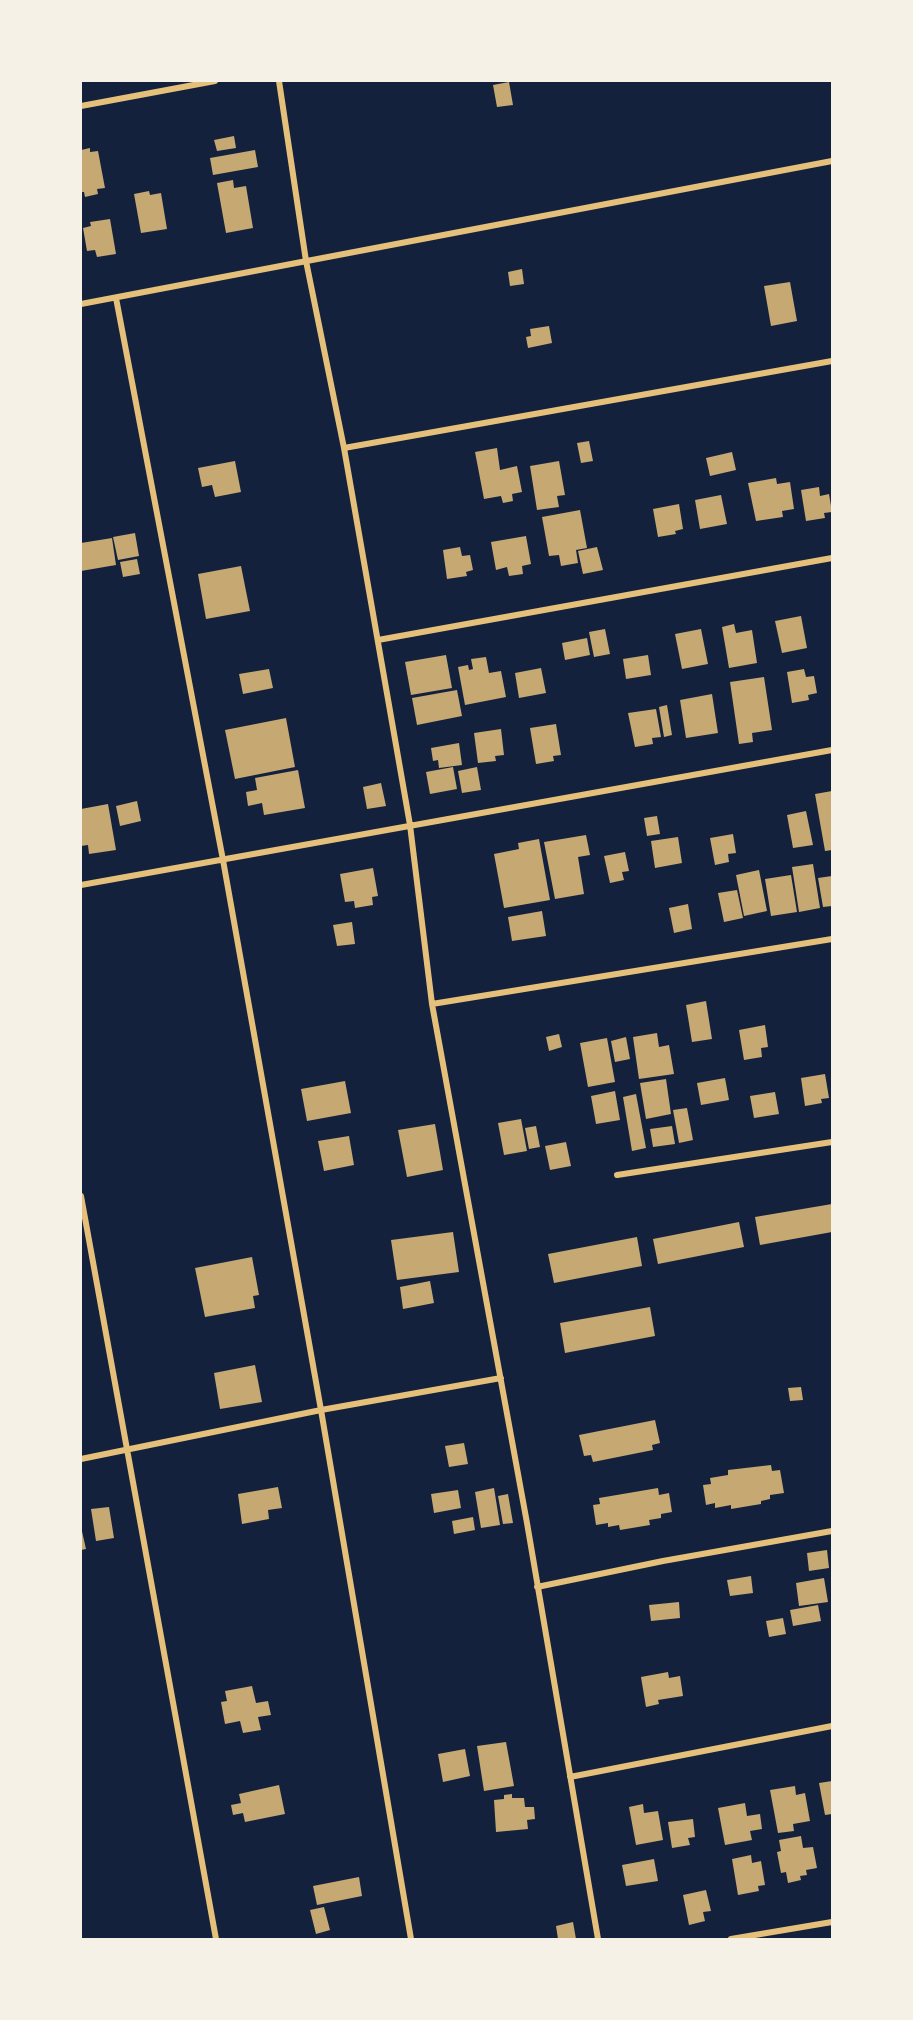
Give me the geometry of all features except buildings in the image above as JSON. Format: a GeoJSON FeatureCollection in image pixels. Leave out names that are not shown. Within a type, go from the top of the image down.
{"type":"FeatureCollection","features":[{"type":"Feature","properties":{"kind":"street"},"geometry":{"type":"LineString","coordinates":[[81,106],[215,81]]}},
{"type":"Feature","properties":{"kind":"street"},"geometry":{"type":"LineString","coordinates":[[279,81],[306,261],[344,448],[410,825],[432,1004],[501,1378],[598,1939]]}},
{"type":"Feature","properties":{"kind":"street"},"geometry":{"type":"LineString","coordinates":[[81,304],[832,161]]}},
{"type":"Feature","properties":{"kind":"street"},"geometry":{"type":"LineString","coordinates":[[116,298],[223,860],[321,1410],[411,1939]]}},
{"type":"Feature","properties":{"kind":"street"},"geometry":{"type":"LineString","coordinates":[[344,448],[832,361]]}},
{"type":"Feature","properties":{"kind":"street"},"geometry":{"type":"LineString","coordinates":[[378,640],[832,558]]}},
{"type":"Feature","properties":{"kind":"street"},"geometry":{"type":"LineString","coordinates":[[81,885],[832,750]]}},
{"type":"Feature","properties":{"kind":"street"},"geometry":{"type":"LineString","coordinates":[[432,1004],[832,939]]}},
{"type":"Feature","properties":{"kind":"street"},"geometry":{"type":"LineString","coordinates":[[617,1175],[832,1142]]}},
{"type":"Feature","properties":{"kind":"street"},"geometry":{"type":"LineString","coordinates":[[81,1196],[216,1939]]}},
{"type":"Feature","properties":{"kind":"street"},"geometry":{"type":"LineString","coordinates":[[81,1459],[321,1410],[501,1378]]}},
{"type":"Feature","properties":{"kind":"street"},"geometry":{"type":"LineString","coordinates":[[537,1587],[663,1561],[832,1531]]}},
{"type":"Feature","properties":{"kind":"street"},"geometry":{"type":"LineString","coordinates":[[570,1777],[832,1726]]}},
{"type":"Feature","properties":{"kind":"street"},"geometry":{"type":"LineString","coordinates":[[731,1939],[832,1922]]}}]}
